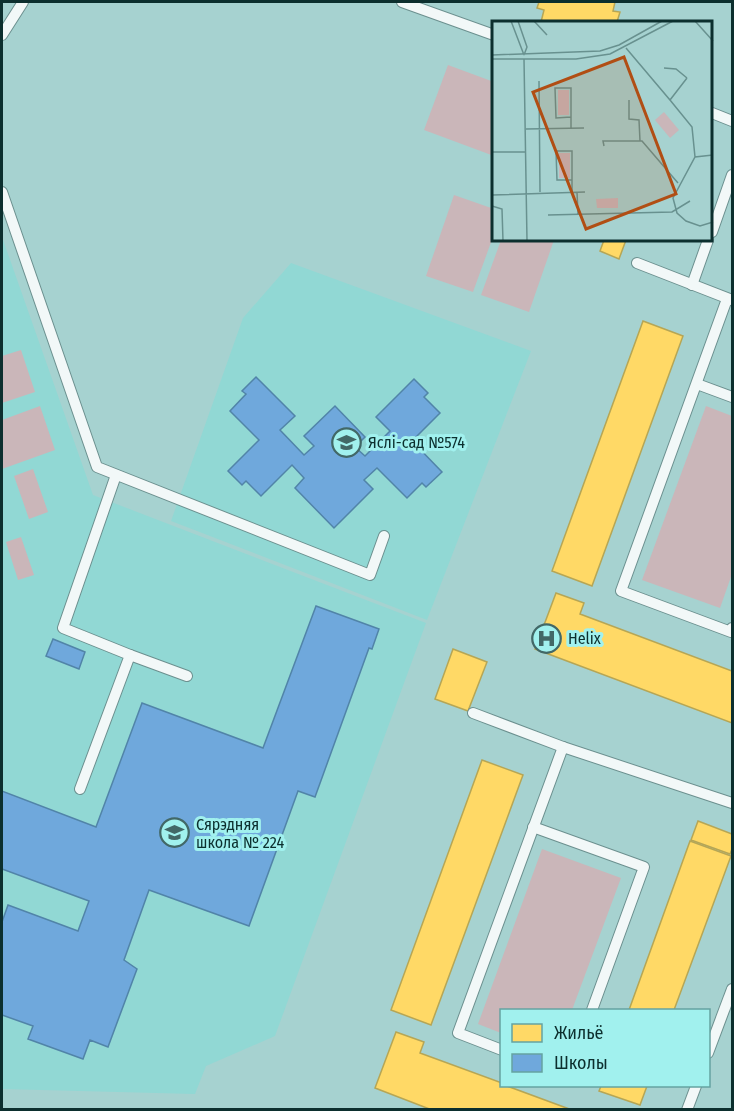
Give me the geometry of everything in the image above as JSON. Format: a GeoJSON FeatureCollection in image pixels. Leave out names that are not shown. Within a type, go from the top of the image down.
{"type":"FeatureCollection","features":[{"type":"Feature","properties":{"kind":"lane"},"geometry":{"type":"LineString","coordinates":[[2,35],[23,2]]}},
{"type":"Feature","properties":{"kind":"lane"},"geometry":{"type":"LineString","coordinates":[[402,2],[492,34]]}},
{"type":"Feature","properties":{"kind":"lane"},"geometry":{"type":"LineString","coordinates":[[713,114],[732,121]]}},
{"type":"Feature","properties":{"kind":"lane"},"geometry":{"type":"LineString","coordinates":[[713,227],[732,175]]}},
{"type":"Feature","properties":{"kind":"lane"},"geometry":{"type":"LineString","coordinates":[[2,192],[97,467],[370,575],[384,536]]}},
{"type":"Feature","properties":{"kind":"lane"},"geometry":{"type":"LineString","coordinates":[[692,285],[707,242]]}},
{"type":"Feature","properties":{"kind":"lane"},"geometry":{"type":"LineString","coordinates":[[637,263],[730,300],[621,591],[731,632],[732,628]]}},
{"type":"Feature","properties":{"kind":"lane"},"geometry":{"type":"LineString","coordinates":[[697,384],[732,397]]}},
{"type":"Feature","properties":{"kind":"lane"},"geometry":{"type":"LineString","coordinates":[[116,475],[63,628],[187,676]]}},
{"type":"Feature","properties":{"kind":"lane"},"geometry":{"type":"LineString","coordinates":[[80,789],[130,655]]}},
{"type":"Feature","properties":{"kind":"lane"},"geometry":{"type":"LineString","coordinates":[[473,713],[563,747],[732,804]]}},
{"type":"Feature","properties":{"kind":"lane"},"geometry":{"type":"LineString","coordinates":[[500,1050],[458,1034],[563,747]]}},
{"type":"Feature","properties":{"kind":"lane"},"geometry":{"type":"LineString","coordinates":[[533,827],[644,867],[593,1009]]}},
{"type":"Feature","properties":{"kind":"lane"},"geometry":{"type":"LineString","coordinates":[[710,1048],[732,989]]}},
{"type":"Feature","properties":{"kind":"lane"},"geometry":{"type":"LineString","coordinates":[[687,1110],[696,1087]]}},
{"type":"Feature","properties":{"kind":"shaded area"},"geometry":{"type":"Polygon","coordinates":[[[448,65],[492,81],[492,155],[424,130],[448,65]]]}},
{"type":"Feature","properties":{"kind":"shaded area"},"geometry":{"type":"Polygon","coordinates":[[[454,195],[492,208],[492,240],[473,292],[426,276],[454,195]]]}},
{"type":"Feature","properties":{"kind":"shaded area","name":"Сярэдняя школа № 224"},"geometry":{"type":"Polygon","coordinates":[[[2,237],[93,495],[426,623],[275,1036],[206,1066],[195,1094],[2,1089],[2,237]]]}},
{"type":"Feature","properties":{"kind":"shaded area"},"geometry":{"type":"Polygon","coordinates":[[[500,242],[553,242],[529,312],[481,295],[500,242]]]}},
{"type":"Feature","properties":{"kind":"shaded area","name":"Яслі-сад №574"},"geometry":{"type":"Polygon","coordinates":[[[291,263],[531,351],[427,620],[171,521],[243,318],[291,263]]]}},
{"type":"Feature","properties":{"kind":"shaded area"},"geometry":{"type":"Polygon","coordinates":[[[21,350],[35,392],[2,403],[2,356],[21,350]]]}},
{"type":"Feature","properties":{"kind":"shaded area"},"geometry":{"type":"Polygon","coordinates":[[[40,406],[55,450],[2,469],[2,420],[40,406]]]}},
{"type":"Feature","properties":{"kind":"shaded area"},"geometry":{"type":"Polygon","coordinates":[[[706,406],[732,416],[732,574],[720,608],[642,580],[706,406]]]}},
{"type":"Feature","properties":{"kind":"shaded area"},"geometry":{"type":"Polygon","coordinates":[[[33,469],[48,512],[29,519],[14,476],[33,469]]]}},
{"type":"Feature","properties":{"kind":"shaded area"},"geometry":{"type":"Polygon","coordinates":[[[21,537],[34,575],[18,580],[6,542],[21,537]]]}},
{"type":"Feature","properties":{"kind":"shaded area"},"geometry":{"type":"Polygon","coordinates":[[[542,849],[621,878],[572,1009],[500,1009],[500,1033],[478,1024],[542,849]]]}},
{"type":"Feature","properties":{"kind":"building: Жильё"},"geometry":{"type":"Polygon","coordinates":[[[539,2],[615,2],[613,11],[620,12],[617,21],[541,21],[544,10],[537,8],[539,2]]]}},
{"type":"Feature","properties":{"kind":"building: Жильё"},"geometry":{"type":"Polygon","coordinates":[[[603,242],[625,242],[619,259],[600,251],[603,242]]]}},
{"type":"Feature","properties":{"kind":"building: Жильё"},"geometry":{"type":"Polygon","coordinates":[[[643,321],[683,336],[592,586],[552,571],[643,321]]]}},
{"type":"Feature","properties":{"kind":"building: Жильё"},"geometry":{"type":"Polygon","coordinates":[[[556,593],[584,603],[580,614],[732,671],[732,723],[535,649],[556,593]]]}},
{"type":"Feature","properties":{"kind":"building: Жильё"},"geometry":{"type":"Polygon","coordinates":[[[453,649],[487,662],[468,711],[435,699],[453,649]]]}},
{"type":"Feature","properties":{"kind":"building: Жильё"},"geometry":{"type":"Polygon","coordinates":[[[482,760],[523,775],[431,1025],[391,1010],[482,760]]]}},
{"type":"Feature","properties":{"kind":"building: Жильё"},"geometry":{"type":"Polygon","coordinates":[[[698,821],[732,834],[730,854],[691,840],[698,821]]]}},
{"type":"Feature","properties":{"kind":"building: Жильё"},"geometry":{"type":"Polygon","coordinates":[[[690,841],[731,856],[674,1009],[629,1009],[690,841]]]}},
{"type":"Feature","properties":{"kind":"building: Жильё"},"geometry":{"type":"Polygon","coordinates":[[[396,1032],[424,1042],[420,1053],[500,1082],[500,1087],[510,1087],[572,1110],[432,1110],[375,1088],[396,1032]]]}},
{"type":"Feature","properties":{"kind":"building: Жильё"},"geometry":{"type":"Polygon","coordinates":[[[601,1087],[647,1087],[640,1105],[599,1091],[601,1087]]]}},
{"type":"Feature","properties":{"kind":"building: Школы"},"geometry":{"type":"Polygon","coordinates":[[[256,377],[295,416],[280,430],[304,455],[314,446],[304,436],[335,406],[365,437],[355,447],[365,456],[390,431],[376,417],[414,379],[428,393],[424,397],[440,413],[412,441],[442,472],[426,487],[422,483],[407,498],[377,468],[364,480],[373,489],[334,528],[295,488],[304,478],[292,465],[261,496],[246,481],[242,485],[228,471],[259,440],[230,411],[246,394],[242,391],[256,377]]]}},
{"type":"Feature","properties":{"kind":"building: Школы","name":"Сярэдняя школа № 224"},"geometry":{"type":"Polygon","coordinates":[[[316,606],[379,629],[372,649],[369,648],[315,797],[298,791],[249,926],[149,890],[124,960],[137,969],[108,1047],[90,1040],[83,1059],[28,1039],[33,1026],[2,1015],[2,922],[8,905],[78,931],[89,901],[2,869],[2,791],[96,827],[142,703],[263,748],[316,606]]]}},
{"type":"Feature","properties":{"kind":"building: Школы"},"geometry":{"type":"Polygon","coordinates":[[[53,639],[85,652],[79,669],[46,656],[53,639]]]}},
{"type":"Feature","properties":{"kind":"place","name":"Яслі-сад №574"},"geometry":{"type":"Point","coordinates":[347,442]}},
{"type":"Feature","properties":{"kind":"place","name":"Helix"},"geometry":{"type":"Point","coordinates":[547,638]}},
{"type":"Feature","properties":{"kind":"place","name":"Сярэдняя школа № 224"},"geometry":{"type":"Point","coordinates":[175,833]}}]}
